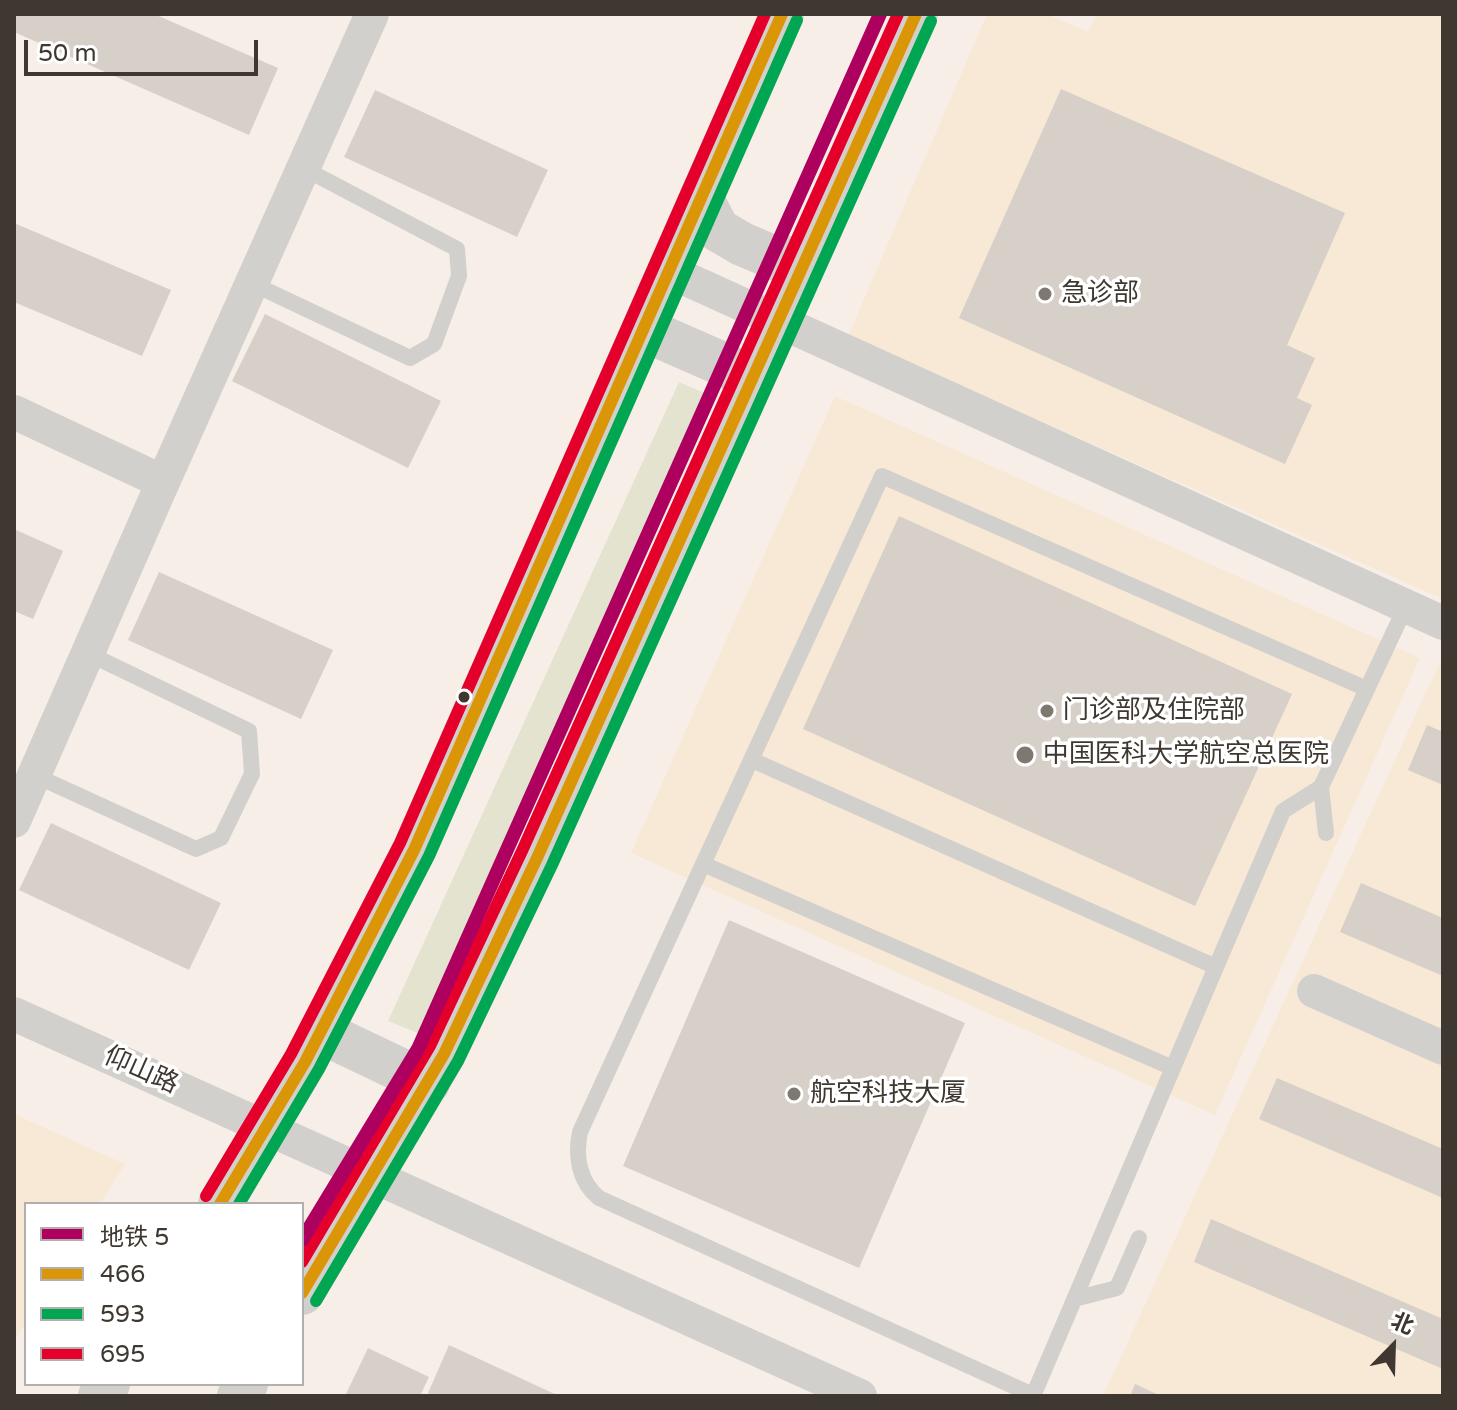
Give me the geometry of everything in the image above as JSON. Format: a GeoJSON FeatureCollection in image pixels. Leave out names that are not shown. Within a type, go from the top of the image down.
{"type":"FeatureCollection","features":[{"type":"Feature","properties":{"kind":"main road"},"geometry":{"type":"LineString","coordinates":[[221,1202],[321,1032],[414,850],[782,14]]}},
{"type":"Feature","properties":{"kind":"main road"},"geometry":{"type":"LineString","coordinates":[[304,1290],[428,1083],[537,858],[916,14]]}},
{"type":"Feature","properties":{"kind":"main road"},"geometry":{"type":"LineString","coordinates":[[702,199],[718,230],[742,244],[782,261],[807,255]]}},
{"type":"Feature","properties":{"kind":"main road"},"geometry":{"type":"LineString","coordinates":[[645,330],[752,377]]}},
{"type":"Feature","properties":{"kind":"main road"},"geometry":{"type":"LineString","coordinates":[[321,1032],[428,1083]]}},
{"type":"Feature","properties":{"kind":"street"},"geometry":{"type":"LineString","coordinates":[[14,821],[303,168],[361,17]]}},
{"type":"Feature","properties":{"kind":"street"},"geometry":{"type":"LineString","coordinates":[[671,272],[1443,623]]}},
{"type":"Feature","properties":{"kind":"street"},"geometry":{"type":"LineString","coordinates":[[14,412],[163,482]]}},
{"type":"Feature","properties":{"kind":"street"},"geometry":{"type":"LineString","coordinates":[[1314,991],[1443,1048]]}},
{"type":"Feature","properties":{"kind":"street","name":"仰山路"},"geometry":{"type":"LineString","coordinates":[[14,1014],[860,1396]]}},
{"type":"Feature","properties":{"kind":"lane"},"geometry":{"type":"LineString","coordinates":[[251,283],[410,358],[434,344],[459,276],[457,249],[303,168]]}},
{"type":"Feature","properties":{"kind":"lane"},"geometry":{"type":"LineString","coordinates":[[1321,787],[1283,811],[1033,1396],[599,1198],[586,1188],[576,1151],[580,1132],[882,476],[1367,689]]}},
{"type":"Feature","properties":{"kind":"lane"},"geometry":{"type":"LineString","coordinates":[[1326,833],[1321,787],[1406,606]]}},
{"type":"Feature","properties":{"kind":"lane"},"geometry":{"type":"LineString","coordinates":[[34,775],[196,849],[221,838],[252,774],[249,731],[87,653]]}},
{"type":"Feature","properties":{"kind":"lane"},"geometry":{"type":"LineString","coordinates":[[752,760],[1216,967]]}},
{"type":"Feature","properties":{"kind":"lane"},"geometry":{"type":"LineString","coordinates":[[703,864],[1173,1068]]}},
{"type":"Feature","properties":{"kind":"lane"},"geometry":{"type":"LineString","coordinates":[[1074,1299],[1117,1288],[1139,1238]]}},
{"type":"Feature","properties":{"kind":"shaded area"},"geometry":{"type":"Polygon","coordinates":[[[987,14],[1046,14],[1088,32],[1097,14],[1443,16],[1443,599],[848,336],[987,14]]]}},
{"type":"Feature","properties":{"kind":"shaded area","name":"中国医科大学航空总医院"},"geometry":{"type":"Polygon","coordinates":[[[835,396],[1420,658],[1215,1115],[631,853],[835,396]]]}},
{"type":"Feature","properties":{"kind":"shaded area"},"geometry":{"type":"Polygon","coordinates":[[[1439,664],[1443,666],[1443,1396],[1103,1396],[1439,664]]]}},
{"type":"Feature","properties":{"kind":"shaded area"},"geometry":{"type":"Polygon","coordinates":[[[14,1114],[125,1164],[101,1202],[24,1202],[24,1325],[14,1341],[14,1114]]]}},
{"type":"Feature","properties":{"kind":"green space"},"geometry":{"type":"Polygon","coordinates":[[[679,382],[716,398],[430,1038],[388,1021],[679,382]]]}},
{"type":"Feature","properties":{"kind":"building"},"geometry":{"type":"Polygon","coordinates":[[[14,14],[154,14],[278,68],[249,135],[14,32],[14,14]]]}},
{"type":"Feature","properties":{"kind":"building"},"geometry":{"type":"Polygon","coordinates":[[[1061,89],[1345,213],[1287,345],[1315,358],[1297,398],[1312,405],[1285,464],[959,318],[1061,89]]]}},
{"type":"Feature","properties":{"kind":"building"},"geometry":{"type":"Polygon","coordinates":[[[375,90],[548,170],[517,237],[344,157],[375,90]]]}},
{"type":"Feature","properties":{"kind":"building"},"geometry":{"type":"Polygon","coordinates":[[[14,223],[171,290],[142,356],[14,302],[14,223]]]}},
{"type":"Feature","properties":{"kind":"building"},"geometry":{"type":"Polygon","coordinates":[[[265,314],[441,401],[408,468],[232,381],[265,314]]]}},
{"type":"Feature","properties":{"kind":"building","name":"门诊部及住院部"},"geometry":{"type":"Polygon","coordinates":[[[899,516],[1292,694],[1195,906],[803,729],[899,516]]]}},
{"type":"Feature","properties":{"kind":"building"},"geometry":{"type":"Polygon","coordinates":[[[14,529],[63,551],[33,619],[14,611],[14,529]]]}},
{"type":"Feature","properties":{"kind":"building"},"geometry":{"type":"Polygon","coordinates":[[[159,572],[333,650],[301,719],[128,640],[159,572]]]}},
{"type":"Feature","properties":{"kind":"building"},"geometry":{"type":"Polygon","coordinates":[[[1427,725],[1443,732],[1443,785],[1408,770],[1427,725]]]}},
{"type":"Feature","properties":{"kind":"building"},"geometry":{"type":"Polygon","coordinates":[[[51,823],[221,903],[189,970],[19,890],[51,823]]]}},
{"type":"Feature","properties":{"kind":"building"},"geometry":{"type":"Polygon","coordinates":[[[1361,883],[1443,918],[1443,976],[1340,932],[1361,883]]]}},
{"type":"Feature","properties":{"kind":"building","name":"航空科技大厦"},"geometry":{"type":"Polygon","coordinates":[[[729,920],[965,1023],[859,1268],[623,1166],[729,920]]]}},
{"type":"Feature","properties":{"kind":"building"},"geometry":{"type":"Polygon","coordinates":[[[1277,1078],[1443,1149],[1443,1198],[1259,1119],[1277,1078]]]}},
{"type":"Feature","properties":{"kind":"building"},"geometry":{"type":"Polygon","coordinates":[[[1211,1219],[1443,1319],[1443,1369],[1194,1262],[1211,1219]]]}},
{"type":"Feature","properties":{"kind":"building"},"geometry":{"type":"Polygon","coordinates":[[[449,1345],[559,1396],[434,1396],[428,1393],[449,1345]]]}},
{"type":"Feature","properties":{"kind":"building"},"geometry":{"type":"Polygon","coordinates":[[[368,1348],[429,1377],[420,1396],[345,1396],[368,1348]]]}},
{"type":"Feature","properties":{"kind":"building"},"geometry":{"type":"Polygon","coordinates":[[[1135,1384],[1161,1396],[1130,1396],[1135,1384]]]}},
{"type":"Feature","properties":{"kind":"metro line","name":"5"},"geometry":{"type":"LineString","coordinates":[[304,1237],[418,1049],[880,14]]}},
{"type":"Feature","properties":{"kind":"transit line","name":"695"},"geometry":{"type":"LineString","coordinates":[[206,1196],[291,1054],[400,843],[765,14]]}},
{"type":"Feature","properties":{"kind":"transit line","name":"466"},"geometry":{"type":"LineString","coordinates":[[221,1202],[305,1062],[414,850],[782,14]]}},
{"type":"Feature","properties":{"kind":"transit line","name":"695"},"geometry":{"type":"LineString","coordinates":[[304,1259],[430,1046],[522,851],[898,14]]}},
{"type":"Feature","properties":{"kind":"transit line","name":"466"},"geometry":{"type":"LineString","coordinates":[[304,1290],[444,1054],[537,858],[916,14]]}},
{"type":"Feature","properties":{"kind":"transit line","name":"593"},"geometry":{"type":"LineString","coordinates":[[240,1202],[319,1069],[429,856],[797,20]]}},
{"type":"Feature","properties":{"kind":"transit line","name":"593"},"geometry":{"type":"LineString","coordinates":[[316,1301],[458,1061],[552,865],[931,21]]}},
{"type":"Feature","properties":{"kind":"place","name":"急诊部"},"geometry":{"type":"Point","coordinates":[1045,294]}},
{"type":"Feature","properties":{"kind":"place","name":"门诊部及住院部"},"geometry":{"type":"Point","coordinates":[1047,711]}},
{"type":"Feature","properties":{"kind":"place","name":"中国医科大学航空总医院"},"geometry":{"type":"Point","coordinates":[1025,755]}},
{"type":"Feature","properties":{"kind":"place","name":"航空科技大厦"},"geometry":{"type":"Point","coordinates":[794,1094]}}]}
